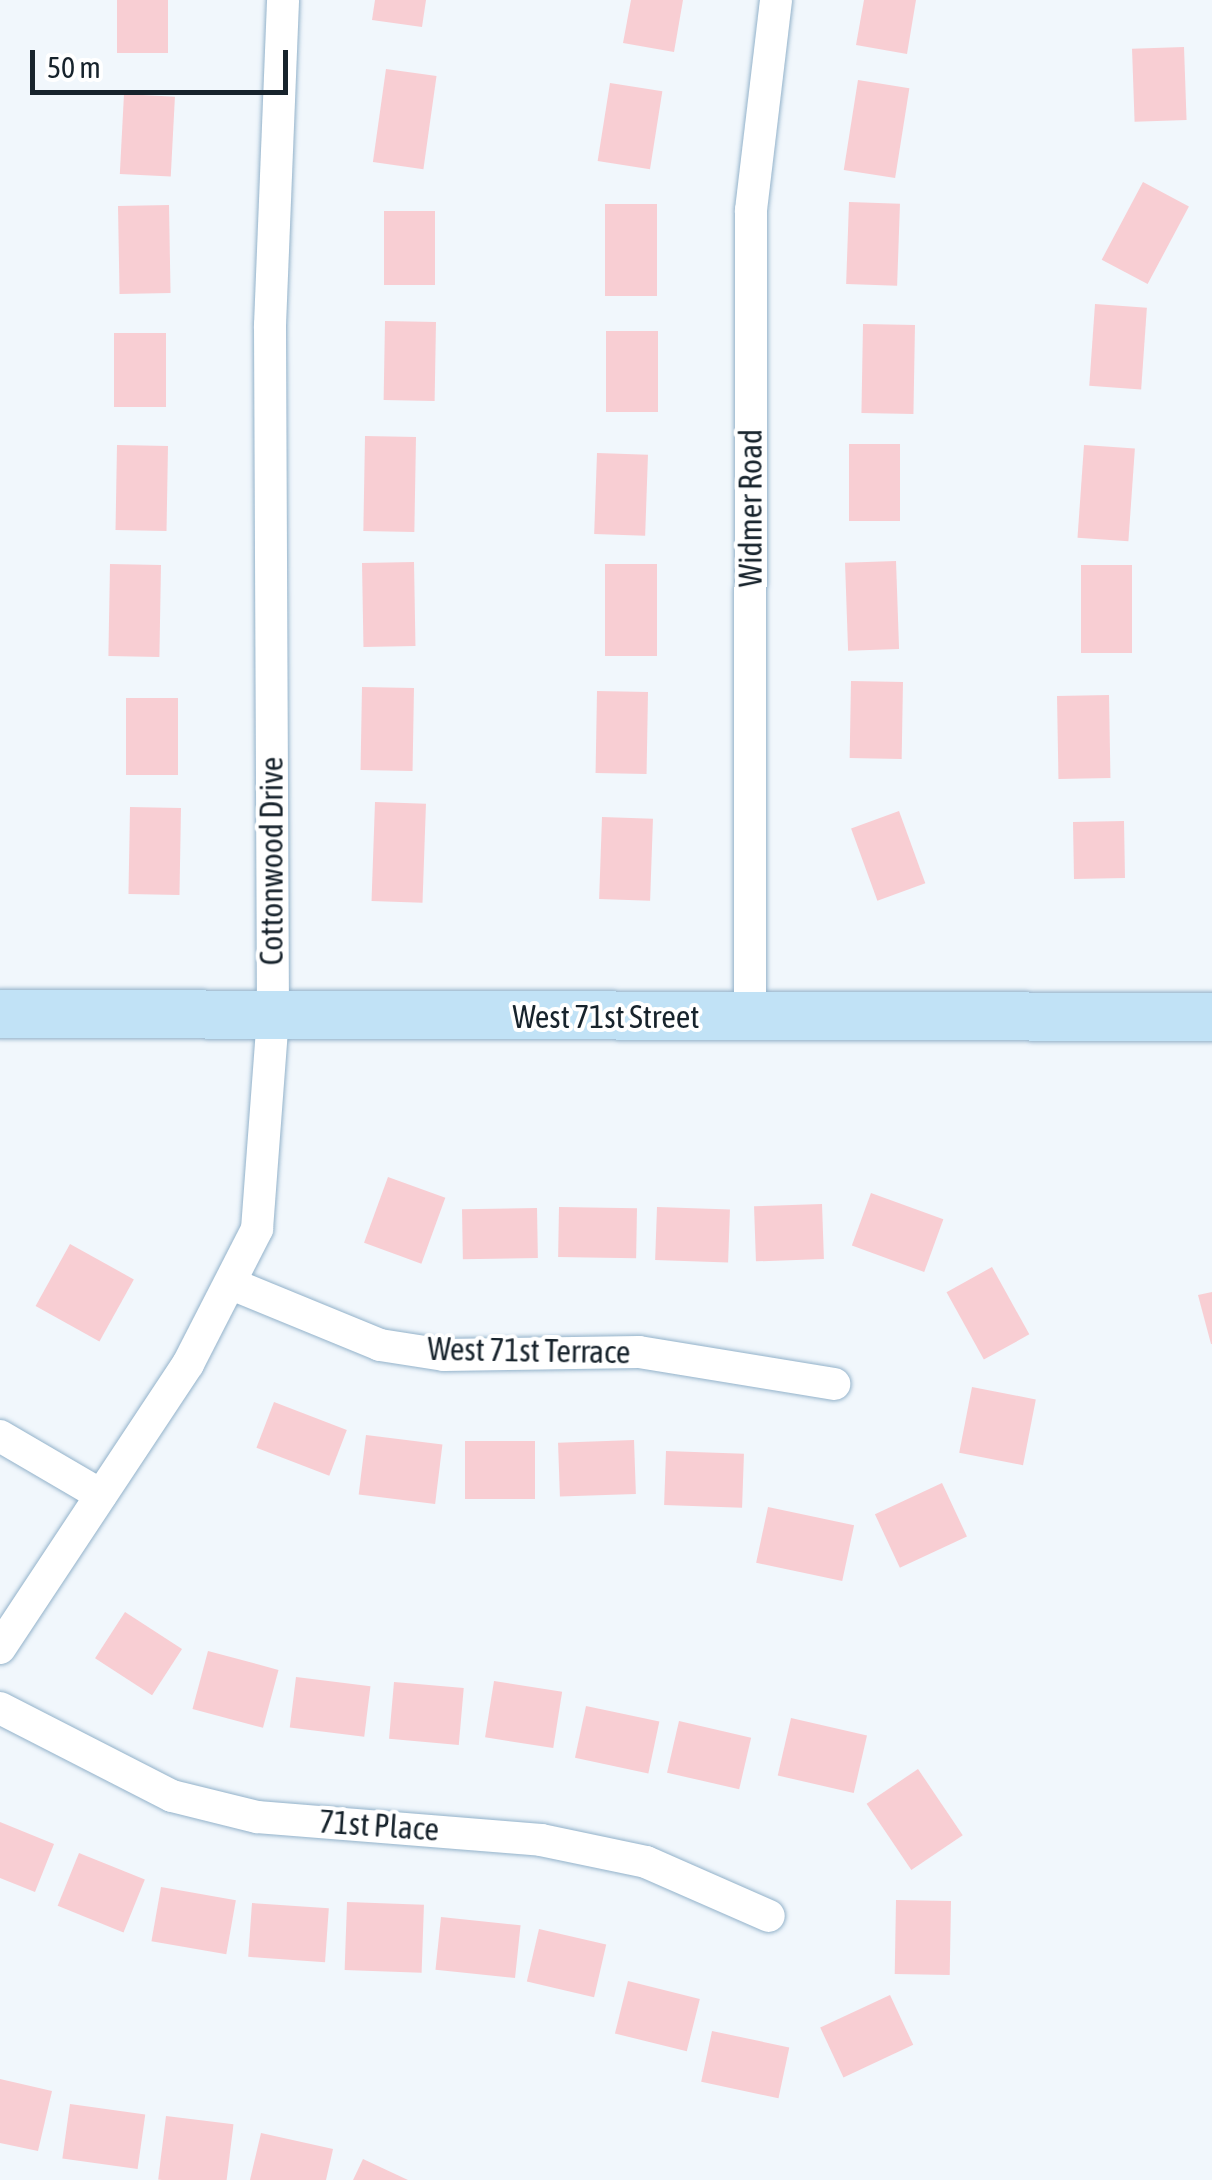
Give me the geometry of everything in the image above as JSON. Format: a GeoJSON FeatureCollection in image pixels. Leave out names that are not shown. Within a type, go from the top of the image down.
{"type":"FeatureCollection","features":[{"type":"Feature","properties":{"kind":"street","name":"Cottonwood Drive"},"geometry":{"type":"LineString","coordinates":[[0,1648],[234,1284],[257,1229],[273,1016],[270,325],[282,0]]}},
{"type":"Feature","properties":{"kind":"street","name":"Widmer Road"},"geometry":{"type":"LineString","coordinates":[[750,1018],[752,210],[776,0]]}},
{"type":"Feature","properties":{"kind":"street","name":"West 71st Street"},"geometry":{"type":"LineString","coordinates":[[0,1014],[1212,1017]]}},
{"type":"Feature","properties":{"kind":"street","name":"West 71st Terrace"},"geometry":{"type":"LineString","coordinates":[[234,1284],[380,1345],[444,1355],[638,1352],[834,1384]]}},
{"type":"Feature","properties":{"kind":"street"},"geometry":{"type":"LineString","coordinates":[[0,1436],[101,1495]]}},
{"type":"Feature","properties":{"kind":"street","name":"71st Place"},"geometry":{"type":"LineString","coordinates":[[0,1708],[172,1796],[257,1817],[541,1840],[646,1862],[769,1916]]}},
{"type":"Feature","properties":{"kind":"building"},"geometry":{"type":"Polygon","coordinates":[[[117,0],[168,0],[168,53],[117,53],[117,0]]]}},
{"type":"Feature","properties":{"kind":"building"},"geometry":{"type":"Polygon","coordinates":[[[375,0],[426,0],[422,27],[372,20],[375,0]]]}},
{"type":"Feature","properties":{"kind":"building"},"geometry":{"type":"Polygon","coordinates":[[[631,0],[683,0],[674,52],[623,43],[631,0]]]}},
{"type":"Feature","properties":{"kind":"building"},"geometry":{"type":"Polygon","coordinates":[[[864,0],[916,0],[907,54],[856,45],[864,0]]]}},
{"type":"Feature","properties":{"kind":"building"},"geometry":{"type":"Polygon","coordinates":[[[1184,47],[1187,120],[1135,122],[1132,49],[1184,47]]]}},
{"type":"Feature","properties":{"kind":"building"},"geometry":{"type":"Polygon","coordinates":[[[386,69],[437,76],[423,169],[373,162],[386,69]]]}},
{"type":"Feature","properties":{"kind":"building"},"geometry":{"type":"Polygon","coordinates":[[[858,80],[909,88],[895,178],[844,170],[858,80]]]}},
{"type":"Feature","properties":{"kind":"building"},"geometry":{"type":"Polygon","coordinates":[[[610,83],[662,91],[650,169],[598,161],[610,83]]]}},
{"type":"Feature","properties":{"kind":"building"},"geometry":{"type":"Polygon","coordinates":[[[124,94],[175,97],[171,177],[120,174],[124,94]]]}},
{"type":"Feature","properties":{"kind":"building"},"geometry":{"type":"Polygon","coordinates":[[[1143,182],[1189,206],[1148,284],[1102,260],[1143,182]]]}},
{"type":"Feature","properties":{"kind":"building"},"geometry":{"type":"Polygon","coordinates":[[[849,202],[900,204],[897,286],[846,284],[849,202]]]}},
{"type":"Feature","properties":{"kind":"building"},"geometry":{"type":"Polygon","coordinates":[[[605,204],[657,204],[657,296],[605,296],[605,204]]]}},
{"type":"Feature","properties":{"kind":"building"},"geometry":{"type":"Polygon","coordinates":[[[169,205],[171,293],[120,294],[118,206],[169,205]]]}},
{"type":"Feature","properties":{"kind":"building"},"geometry":{"type":"Polygon","coordinates":[[[384,211],[435,211],[435,285],[384,285],[384,211]]]}},
{"type":"Feature","properties":{"kind":"building"},"geometry":{"type":"Polygon","coordinates":[[[1095,304],[1147,308],[1141,389],[1089,386],[1095,304]]]}},
{"type":"Feature","properties":{"kind":"building"},"geometry":{"type":"Polygon","coordinates":[[[385,321],[436,322],[435,401],[384,400],[385,321]]]}},
{"type":"Feature","properties":{"kind":"building"},"geometry":{"type":"Polygon","coordinates":[[[863,324],[915,325],[913,414],[861,413],[863,324]]]}},
{"type":"Feature","properties":{"kind":"building"},"geometry":{"type":"Polygon","coordinates":[[[606,331],[658,331],[658,412],[606,412],[606,331]]]}},
{"type":"Feature","properties":{"kind":"building"},"geometry":{"type":"Polygon","coordinates":[[[114,333],[166,333],[166,407],[114,407],[114,333]]]}},
{"type":"Feature","properties":{"kind":"building"},"geometry":{"type":"Polygon","coordinates":[[[365,436],[416,437],[414,532],[363,531],[365,436]]]}},
{"type":"Feature","properties":{"kind":"building"},"geometry":{"type":"Polygon","coordinates":[[[849,444],[900,444],[900,521],[849,521],[849,444]]]}},
{"type":"Feature","properties":{"kind":"building"},"geometry":{"type":"Polygon","coordinates":[[[117,445],[168,446],[167,531],[116,530],[117,445]]]}},
{"type":"Feature","properties":{"kind":"building"},"geometry":{"type":"Polygon","coordinates":[[[1084,445],[1135,449],[1128,541],[1078,538],[1084,445]]]}},
{"type":"Feature","properties":{"kind":"building"},"geometry":{"type":"Polygon","coordinates":[[[597,453],[648,455],[645,536],[594,534],[597,453]]]}},
{"type":"Feature","properties":{"kind":"building"},"geometry":{"type":"Polygon","coordinates":[[[896,561],[899,649],[848,651],[845,563],[896,561]]]}},
{"type":"Feature","properties":{"kind":"building"},"geometry":{"type":"Polygon","coordinates":[[[414,562],[415,646],[363,647],[362,563],[414,562]]]}},
{"type":"Feature","properties":{"kind":"building"},"geometry":{"type":"Polygon","coordinates":[[[110,564],[161,565],[159,657],[108,656],[110,564]]]}},
{"type":"Feature","properties":{"kind":"building"},"geometry":{"type":"Polygon","coordinates":[[[605,564],[657,564],[657,656],[605,656],[605,564]]]}},
{"type":"Feature","properties":{"kind":"building"},"geometry":{"type":"Polygon","coordinates":[[[1081,565],[1132,565],[1132,653],[1081,653],[1081,565]]]}},
{"type":"Feature","properties":{"kind":"building"},"geometry":{"type":"Polygon","coordinates":[[[851,681],[903,682],[902,759],[850,758],[851,681]]]}},
{"type":"Feature","properties":{"kind":"building"},"geometry":{"type":"Polygon","coordinates":[[[362,687],[414,688],[413,771],[361,770],[362,687]]]}},
{"type":"Feature","properties":{"kind":"building"},"geometry":{"type":"Polygon","coordinates":[[[597,691],[648,692],[647,774],[596,773],[597,691]]]}},
{"type":"Feature","properties":{"kind":"building"},"geometry":{"type":"Polygon","coordinates":[[[1109,695],[1110,778],[1058,779],[1057,696],[1109,695]]]}},
{"type":"Feature","properties":{"kind":"building"},"geometry":{"type":"Polygon","coordinates":[[[126,698],[178,698],[178,775],[126,775],[126,698]]]}},
{"type":"Feature","properties":{"kind":"building"},"geometry":{"type":"Polygon","coordinates":[[[375,802],[426,804],[423,903],[372,901],[375,802]]]}},
{"type":"Feature","properties":{"kind":"building"},"geometry":{"type":"Polygon","coordinates":[[[130,807],[181,808],[179,895],[128,894],[130,807]]]}},
{"type":"Feature","properties":{"kind":"building"},"geometry":{"type":"Polygon","coordinates":[[[899,811],[925,883],[877,901],[851,828],[899,811]]]}},
{"type":"Feature","properties":{"kind":"building"},"geometry":{"type":"Polygon","coordinates":[[[602,817],[653,819],[650,901],[599,899],[602,817]]]}},
{"type":"Feature","properties":{"kind":"building"},"geometry":{"type":"Polygon","coordinates":[[[1124,821],[1125,878],[1074,879],[1073,822],[1124,821]]]}},
{"type":"Feature","properties":{"kind":"building"},"geometry":{"type":"Polygon","coordinates":[[[388,1177],[445,1198],[421,1264],[364,1243],[388,1177]]]}},
{"type":"Feature","properties":{"kind":"building"},"geometry":{"type":"Polygon","coordinates":[[[871,1193],[943,1219],[924,1272],[852,1246],[871,1193]]]}},
{"type":"Feature","properties":{"kind":"building"},"geometry":{"type":"Polygon","coordinates":[[[822,1204],[824,1259],[756,1261],[754,1206],[822,1204]]]}},
{"type":"Feature","properties":{"kind":"building"},"geometry":{"type":"Polygon","coordinates":[[[559,1207],[637,1208],[636,1258],[558,1257],[559,1207]]]}},
{"type":"Feature","properties":{"kind":"building"},"geometry":{"type":"Polygon","coordinates":[[[657,1207],[730,1210],[728,1263],[655,1260],[657,1207]]]}},
{"type":"Feature","properties":{"kind":"building"},"geometry":{"type":"Polygon","coordinates":[[[537,1208],[538,1258],[463,1259],[462,1209],[537,1208]]]}},
{"type":"Feature","properties":{"kind":"building"},"geometry":{"type":"Polygon","coordinates":[[[70,1244],[134,1279],[99,1341],[36,1306],[70,1244]]]}},
{"type":"Feature","properties":{"kind":"building"},"geometry":{"type":"Polygon","coordinates":[[[992,1267],[1029,1334],[984,1360],[947,1292],[992,1267]]]}},
{"type":"Feature","properties":{"kind":"building"},"geometry":{"type":"Polygon","coordinates":[[[1212,1292],[1212,1344],[1211,1344],[1198,1295],[1212,1292]]]}},
{"type":"Feature","properties":{"kind":"building"},"geometry":{"type":"Polygon","coordinates":[[[972,1387],[1036,1399],[1023,1465],[959,1453],[972,1387]]]}},
{"type":"Feature","properties":{"kind":"building"},"geometry":{"type":"Polygon","coordinates":[[[274,1402],[347,1430],[329,1476],[256,1448],[274,1402]]]}},
{"type":"Feature","properties":{"kind":"building"},"geometry":{"type":"Polygon","coordinates":[[[366,1435],[442,1444],[435,1504],[359,1495],[366,1435]]]}},
{"type":"Feature","properties":{"kind":"building"},"geometry":{"type":"Polygon","coordinates":[[[634,1440],[636,1494],[560,1497],[558,1443],[634,1440]]]}},
{"type":"Feature","properties":{"kind":"building"},"geometry":{"type":"Polygon","coordinates":[[[465,1441],[535,1441],[535,1499],[465,1499],[465,1441]]]}},
{"type":"Feature","properties":{"kind":"building"},"geometry":{"type":"Polygon","coordinates":[[[666,1451],[744,1454],[742,1508],[664,1505],[666,1451]]]}},
{"type":"Feature","properties":{"kind":"building"},"geometry":{"type":"Polygon","coordinates":[[[942,1483],[967,1536],[900,1568],[875,1514],[942,1483]]]}},
{"type":"Feature","properties":{"kind":"building"},"geometry":{"type":"Polygon","coordinates":[[[768,1507],[854,1525],[842,1581],[756,1563],[768,1507]]]}},
{"type":"Feature","properties":{"kind":"building"},"geometry":{"type":"Polygon","coordinates":[[[125,1612],[182,1649],[152,1695],[95,1658],[125,1612]]]}},
{"type":"Feature","properties":{"kind":"building"},"geometry":{"type":"Polygon","coordinates":[[[208,1651],[279,1670],[263,1728],[192,1709],[208,1651]]]}},
{"type":"Feature","properties":{"kind":"building"},"geometry":{"type":"Polygon","coordinates":[[[296,1677],[370,1686],[364,1737],[290,1728],[296,1677]]]}},
{"type":"Feature","properties":{"kind":"building"},"geometry":{"type":"Polygon","coordinates":[[[494,1681],[562,1692],[553,1748],[485,1737],[494,1681]]]}},
{"type":"Feature","properties":{"kind":"building"},"geometry":{"type":"Polygon","coordinates":[[[394,1682],[464,1688],[459,1745],[389,1739],[394,1682]]]}},
{"type":"Feature","properties":{"kind":"building"},"geometry":{"type":"Polygon","coordinates":[[[586,1706],[659,1722],[648,1773],[575,1758],[586,1706]]]}},
{"type":"Feature","properties":{"kind":"building"},"geometry":{"type":"Polygon","coordinates":[[[791,1718],[867,1736],[854,1793],[778,1775],[791,1718]]]}},
{"type":"Feature","properties":{"kind":"building"},"geometry":{"type":"Polygon","coordinates":[[[679,1721],[751,1738],[739,1789],[667,1773],[679,1721]]]}},
{"type":"Feature","properties":{"kind":"building"},"geometry":{"type":"Polygon","coordinates":[[[918,1769],[963,1835],[911,1870],[867,1804],[918,1769]]]}},
{"type":"Feature","properties":{"kind":"building"},"geometry":{"type":"Polygon","coordinates":[[[0,1822],[54,1844],[35,1892],[0,1878],[0,1822]]]}},
{"type":"Feature","properties":{"kind":"building"},"geometry":{"type":"Polygon","coordinates":[[[79,1853],[145,1880],[123,1932],[58,1906],[79,1853]]]}},
{"type":"Feature","properties":{"kind":"building"},"geometry":{"type":"Polygon","coordinates":[[[161,1887],[236,1900],[226,1954],[151,1941],[161,1887]]]}},
{"type":"Feature","properties":{"kind":"building"},"geometry":{"type":"Polygon","coordinates":[[[896,1900],[951,1901],[950,1975],[895,1974],[896,1900]]]}},
{"type":"Feature","properties":{"kind":"building"},"geometry":{"type":"Polygon","coordinates":[[[347,1902],[424,1905],[422,1973],[345,1970],[347,1902]]]}},
{"type":"Feature","properties":{"kind":"building"},"geometry":{"type":"Polygon","coordinates":[[[252,1903],[329,1908],[325,1962],[248,1957],[252,1903]]]}},
{"type":"Feature","properties":{"kind":"building"},"geometry":{"type":"Polygon","coordinates":[[[441,1917],[521,1925],[515,1978],[435,1970],[441,1917]]]}},
{"type":"Feature","properties":{"kind":"building"},"geometry":{"type":"Polygon","coordinates":[[[539,1929],[606,1945],[594,1997],[527,1982],[539,1929]]]}},
{"type":"Feature","properties":{"kind":"building"},"geometry":{"type":"Polygon","coordinates":[[[628,1981],[700,1999],[687,2051],[615,2033],[628,1981]]]}},
{"type":"Feature","properties":{"kind":"building"},"geometry":{"type":"Polygon","coordinates":[[[890,1995],[913,2045],[843,2077],[820,2028],[890,1995]]]}},
{"type":"Feature","properties":{"kind":"building"},"geometry":{"type":"Polygon","coordinates":[[[712,2031],[789,2047],[778,2098],[701,2082],[712,2031]]]}},
{"type":"Feature","properties":{"kind":"building"},"geometry":{"type":"Polygon","coordinates":[[[0,2079],[52,2091],[38,2151],[0,2143],[0,2079]]]}},
{"type":"Feature","properties":{"kind":"building"},"geometry":{"type":"Polygon","coordinates":[[[70,2104],[145,2115],[138,2169],[62,2158],[70,2104]]]}},
{"type":"Feature","properties":{"kind":"building"},"geometry":{"type":"Polygon","coordinates":[[[166,2116],[233,2124],[227,2180],[158,2180],[166,2116]]]}},
{"type":"Feature","properties":{"kind":"building"},"geometry":{"type":"Polygon","coordinates":[[[261,2133],[333,2149],[326,2180],[250,2180],[261,2133]]]}},
{"type":"Feature","properties":{"kind":"building"},"geometry":{"type":"Polygon","coordinates":[[[363,2159],[408,2180],[353,2180],[363,2159]]]}}]}
